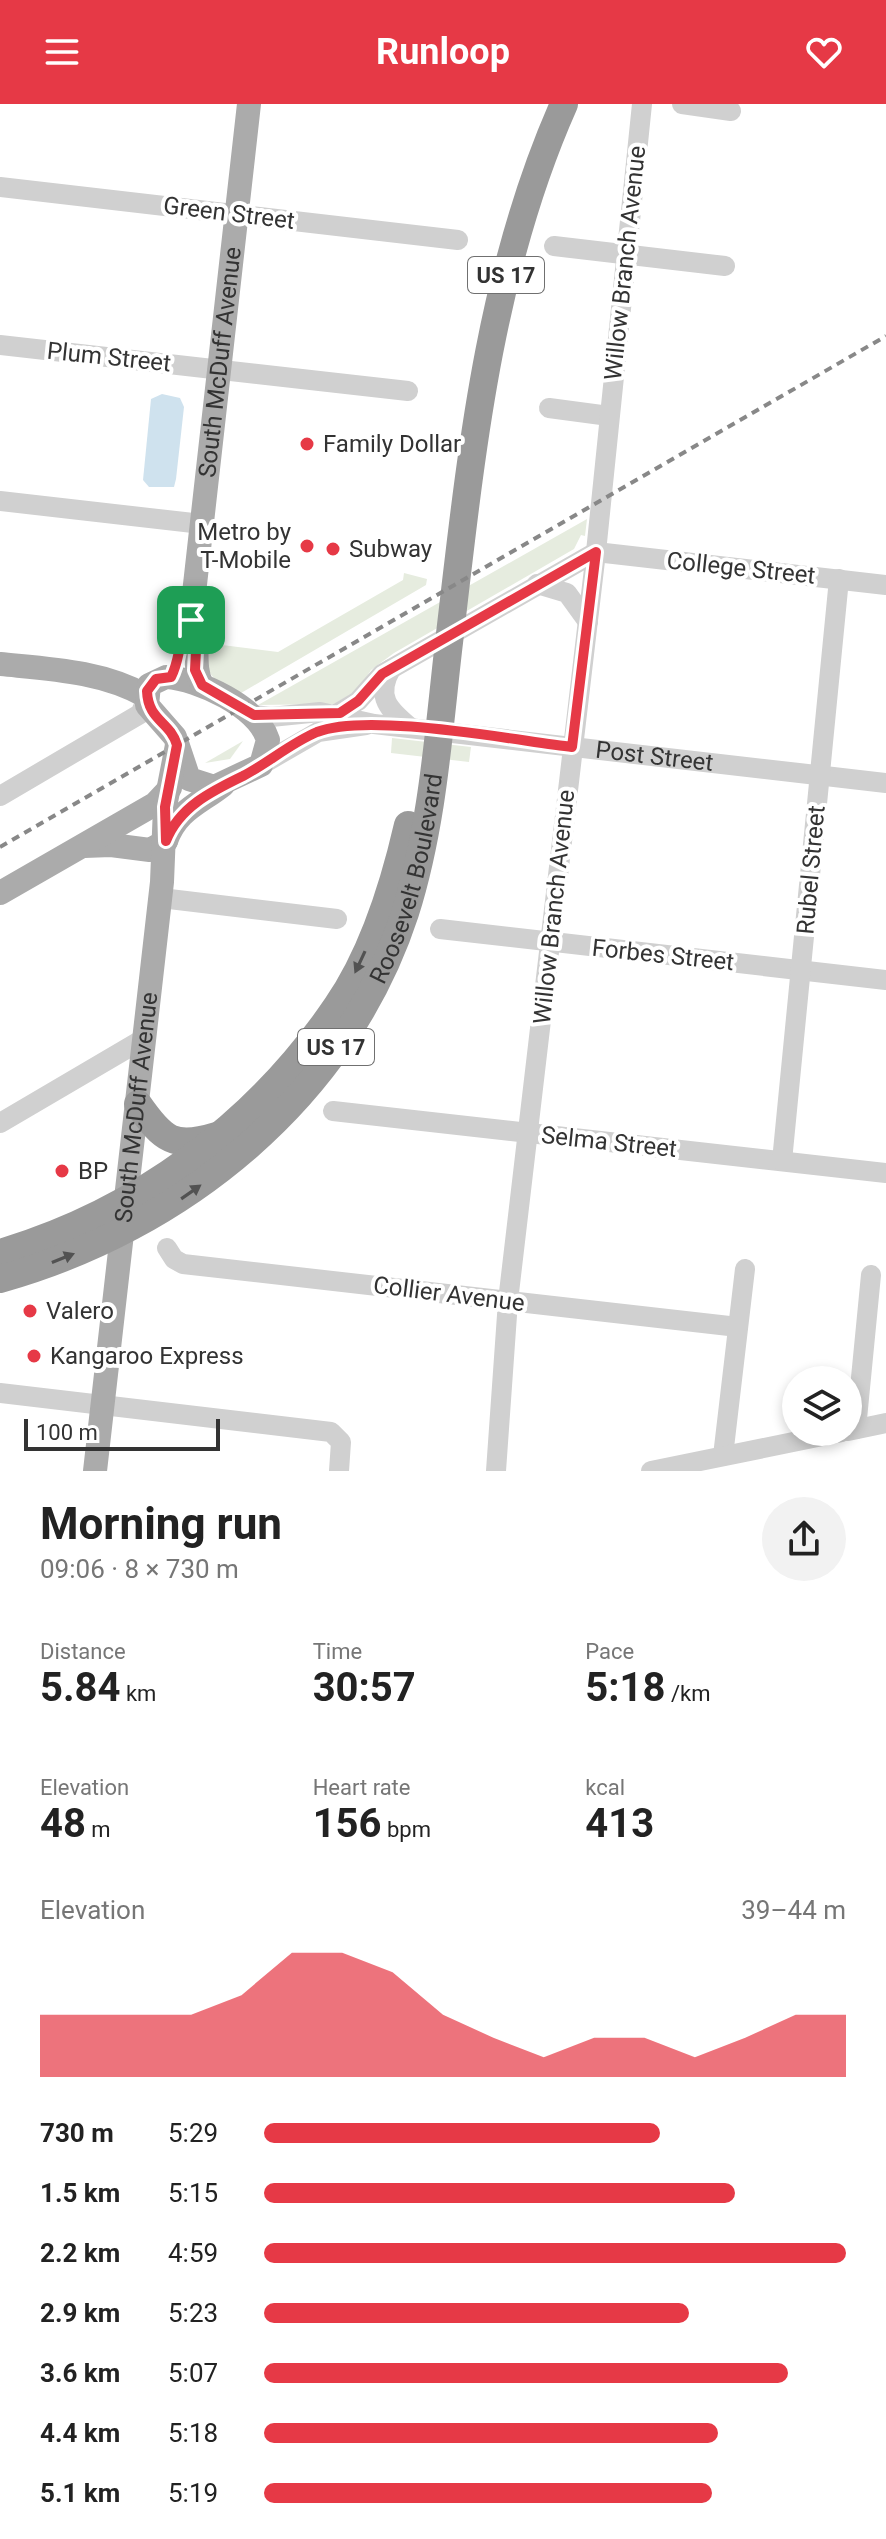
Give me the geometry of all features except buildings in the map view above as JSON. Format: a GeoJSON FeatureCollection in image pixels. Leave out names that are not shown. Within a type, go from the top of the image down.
{"type":"FeatureCollection","features":[{"type":"Feature","properties":{"kind":"highway","name":"Roosevelt Boulevard"},"geometry":{"type":"LineString","coordinates":[[0,1279],[41,1266],[123,1231],[168,1207],[221,1170],[264,1133],[321,1068],[373,990],[404,916],[418,869],[424,782],[453,535],[459,412],[477,318],[505,214],[544,104]]}},
{"type":"Feature","properties":{"kind":"highway","name":"Roosevelt Boulevard"},"geometry":{"type":"LineString","coordinates":[[453,535],[493,321],[523,216],[564,104]]}},
{"type":"Feature","properties":{"kind":"highway","name":"Roosevelt Boulevard"},"geometry":{"type":"LineString","coordinates":[[0,1253],[76,1226],[127,1202],[164,1179],[221,1135],[261,1097],[338,1005],[374,932],[396,876],[424,782]]}},
{"type":"Feature","properties":{"kind":"highway"},"geometry":{"type":"LineString","coordinates":[[138,1104],[154,1127],[176,1141],[190,1144],[221,1135]]}},
{"type":"Feature","properties":{"kind":"main road","name":"South McDuff Avenue"},"geometry":{"type":"LineString","coordinates":[[168,677],[181,655],[184,629],[191,620],[249,104]]}},
{"type":"Feature","properties":{"kind":"main road","name":"South McDuff Avenue"},"geometry":{"type":"LineString","coordinates":[[191,620],[197,631],[195,670],[202,685]]}},
{"type":"Feature","properties":{"kind":"main road"},"geometry":{"type":"LineString","coordinates":[[0,664],[75,672],[118,682],[148,707],[175,737],[189,779],[214,787],[261,765],[268,740],[254,715],[202,685],[111,669],[75,672]]}},
{"type":"Feature","properties":{"kind":"main road"},"geometry":{"type":"LineString","coordinates":[[148,707],[151,682],[168,677]]}},
{"type":"Feature","properties":{"kind":"main road","name":"South McDuff Avenue"},"geometry":{"type":"LineString","coordinates":[[95,1471],[161,898],[166,841],[164,823],[177,745]]}},
{"type":"Feature","properties":{"kind":"main road"},"geometry":{"type":"LineString","coordinates":[[81,846],[111,845],[150,850],[166,841],[173,823],[185,809],[228,781]]}},
{"type":"Feature","properties":{"kind":"main road"},"geometry":{"type":"LineString","coordinates":[[0,893],[155,804],[170,788]]}},
{"type":"Feature","properties":{"kind":"street","name":"Willow Branch Avenue"},"geometry":{"type":"LineString","coordinates":[[496,1471],[508,1301],[596,552],[642,104]]}},
{"type":"Feature","properties":{"kind":"street"},"geometry":{"type":"LineString","coordinates":[[682,104],[731,111]]}},
{"type":"Feature","properties":{"kind":"street","name":"Green Street"},"geometry":{"type":"LineString","coordinates":[[0,187],[458,240]]}},
{"type":"Feature","properties":{"kind":"street"},"geometry":{"type":"LineString","coordinates":[[554,246],[725,266]]}},
{"type":"Feature","properties":{"kind":"street","name":"Plum Street"},"geometry":{"type":"LineString","coordinates":[[0,345],[408,391]]}},
{"type":"Feature","properties":{"kind":"street"},"geometry":{"type":"LineString","coordinates":[[549,408],[609,416]]}},
{"type":"Feature","properties":{"kind":"street"},"geometry":{"type":"LineString","coordinates":[[0,501],[202,524]]}},
{"type":"Feature","properties":{"kind":"street"},"geometry":{"type":"LineString","coordinates":[[336,714],[356,703],[375,680],[391,669],[596,552]]}},
{"type":"Feature","properties":{"kind":"street","name":"College Street"},"geometry":{"type":"LineString","coordinates":[[596,552],[886,585]]}},
{"type":"Feature","properties":{"kind":"street","name":"Rubel Street"},"geometry":{"type":"LineString","coordinates":[[782,1161],[839,579]]}},
{"type":"Feature","properties":{"kind":"street"},"geometry":{"type":"LineString","coordinates":[[537,584],[567,593],[588,622]]}},
{"type":"Feature","properties":{"kind":"street"},"geometry":{"type":"LineString","coordinates":[[391,669],[384,685],[383,698],[388,709],[411,728]]}},
{"type":"Feature","properties":{"kind":"street"},"geometry":{"type":"LineString","coordinates":[[0,796],[148,707]]}},
{"type":"Feature","properties":{"kind":"street","name":"Post Street"},"geometry":{"type":"LineString","coordinates":[[254,715],[271,717],[311,711],[374,724],[886,783]]}},
{"type":"Feature","properties":{"kind":"street","name":"Post Street"},"geometry":{"type":"LineString","coordinates":[[261,765],[310,736],[374,724]]}},
{"type":"Feature","properties":{"kind":"street"},"geometry":{"type":"LineString","coordinates":[[161,898],[337,919]]}},
{"type":"Feature","properties":{"kind":"street","name":"Forbes Street"},"geometry":{"type":"LineString","coordinates":[[440,929],[886,980]]}},
{"type":"Feature","properties":{"kind":"street"},"geometry":{"type":"LineString","coordinates":[[0,1123],[145,1038]]}},
{"type":"Feature","properties":{"kind":"street","name":"Selma Street"},"geometry":{"type":"LineString","coordinates":[[333,1111],[886,1173]]}},
{"type":"Feature","properties":{"kind":"street","name":"Collier Avenue"},"geometry":{"type":"LineString","coordinates":[[167,1248],[174,1259],[183,1264],[738,1327]]}},
{"type":"Feature","properties":{"kind":"street"},"geometry":{"type":"LineString","coordinates":[[723,1456],[745,1269]]}},
{"type":"Feature","properties":{"kind":"street"},"geometry":{"type":"LineString","coordinates":[[858,1366],[871,1275]]}},
{"type":"Feature","properties":{"kind":"street"},"geometry":{"type":"LineString","coordinates":[[0,1393],[331,1432],[341,1442],[339,1471]]}},
{"type":"Feature","properties":{"kind":"street"},"geometry":{"type":"LineString","coordinates":[[862,1428],[886,1423]]}},
{"type":"Feature","properties":{"kind":"street"},"geometry":{"type":"LineString","coordinates":[[651,1471],[782,1444]]}},
{"type":"Feature","properties":{"kind":"shaded area"},"geometry":{"type":"Polygon","coordinates":[[[587,519],[585,536],[581,535],[574,549],[394,653],[371,670],[358,690],[334,704],[258,705],[587,519]]]}},
{"type":"Feature","properties":{"kind":"shaded area"},"geometry":{"type":"Polygon","coordinates":[[[404,573],[427,579],[426,585],[236,696],[208,669],[206,643],[278,652],[403,580],[404,573]]]}},
{"type":"Feature","properties":{"kind":"shaded area"},"geometry":{"type":"Polygon","coordinates":[[[392,738],[471,747],[469,762],[391,753],[392,738]]]}},
{"type":"Feature","properties":{"kind":"shaded area"},"geometry":{"type":"Polygon","coordinates":[[[243,741],[230,759],[205,763],[243,741]]]}},
{"type":"Feature","properties":{"kind":"water"},"geometry":{"type":"Polygon","coordinates":[[[162,394],[180,398],[184,407],[176,479],[174,487],[149,487],[143,480],[151,399],[162,394]]]}},
{"type":"Feature","properties":{"kind":"railway"},"geometry":{"type":"LineString","coordinates":[[0,847],[886,336]]}},
{"type":"Feature","properties":{"kind":"place","name":"Family Dollar"},"geometry":{"type":"Point","coordinates":[307,444]}},
{"type":"Feature","properties":{"kind":"place","name":"Metro by T-Mobile"},"geometry":{"type":"Point","coordinates":[307,546]}},
{"type":"Feature","properties":{"kind":"place","name":"Subway"},"geometry":{"type":"Point","coordinates":[333,549]}},
{"type":"Feature","properties":{"kind":"place","name":"BP"},"geometry":{"type":"Point","coordinates":[62,1171]}},
{"type":"Feature","properties":{"kind":"place","name":"Valero"},"geometry":{"type":"Point","coordinates":[30,1311]}},
{"type":"Feature","properties":{"kind":"place","name":"Kangaroo Express"},"geometry":{"type":"Point","coordinates":[34,1356]}},
{"type":"Feature","properties":{"kind":"route"},"geometry":{"type":"LineString","coordinates":[[596,552],[572,747],[374,724],[323,731],[241,777],[228,781],[185,809],[173,823],[166,841],[165,807],[177,745],[175,737],[150,711],[147,691],[156,679],[171,677],[181,655],[184,629],[191,620],[197,631],[195,670],[202,685],[232,704],[262,717],[311,711],[336,714],[356,703],[382,674],[596,552]]}}]}
